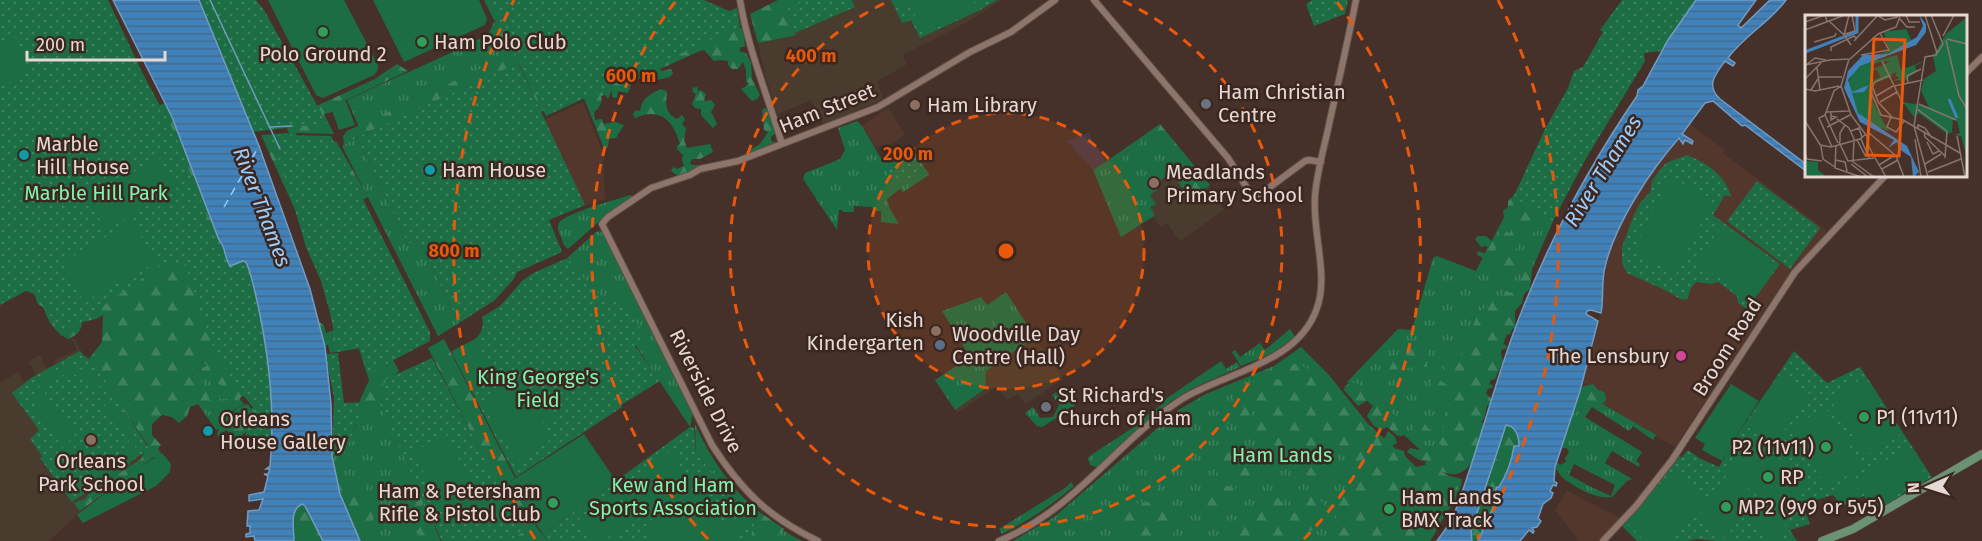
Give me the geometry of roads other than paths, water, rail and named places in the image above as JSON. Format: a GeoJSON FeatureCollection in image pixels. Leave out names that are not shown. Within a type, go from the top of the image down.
{"type":"FeatureCollection","features":[{"type":"Feature","properties":{"kind":"main road"},"geometry":{"type":"LineString","coordinates":[[1822,541],[1853,529],[1982,454]]}},
{"type":"Feature","properties":{"kind":"street"},"geometry":{"type":"LineString","coordinates":[[740,0],[756,68],[774,114],[782,144]]}},
{"type":"Feature","properties":{"kind":"street","name":"Ham Street"},"geometry":{"type":"LineString","coordinates":[[602,224],[618,210],[651,188],[690,175],[700,169],[729,164],[884,104],[970,52],[1011,32],[1055,0]]}},
{"type":"Feature","properties":{"kind":"street"},"geometry":{"type":"LineString","coordinates":[[1094,0],[1228,158],[1254,200],[1305,161],[1321,162]]}},
{"type":"Feature","properties":{"kind":"street"},"geometry":{"type":"LineString","coordinates":[[999,541],[1034,522],[1065,501],[1155,419],[1179,401],[1274,356],[1299,337],[1311,322],[1322,290],[1316,238],[1315,199],[1356,0]]}},
{"type":"Feature","properties":{"kind":"street"},"geometry":{"type":"LineString","coordinates":[[1967,71],[1982,57]]}},
{"type":"Feature","properties":{"kind":"street","name":"Broom Road"},"geometry":{"type":"LineString","coordinates":[[1603,541],[1675,457],[1790,279],[1884,177]]}},
{"type":"Feature","properties":{"kind":"street","name":"Riverside Drive"},"geometry":{"type":"LineString","coordinates":[[602,224],[712,446],[725,466],[738,483],[766,510],[818,541]]}},
{"type":"Feature","properties":{"kind":"water","name":"River Thames"},"geometry":{"type":"Polygon","coordinates":[[[113,0],[199,0],[259,146],[310,289],[325,347],[331,404],[332,456],[340,494],[360,541],[323,541],[302,504],[294,515],[294,541],[255,541],[254,536],[246,537],[246,534],[250,533],[250,526],[247,526],[248,511],[259,510],[263,499],[249,501],[249,495],[264,492],[268,476],[264,474],[268,474],[270,469],[266,469],[270,466],[272,409],[264,334],[251,274],[246,262],[230,266],[228,263],[172,117],[113,0]]]}},
{"type":"Feature","properties":{"kind":"water","name":"River Thames"},"geometry":{"type":"Polygon","coordinates":[[[1696,0],[1756,0],[1738,25],[1741,28],[1770,0],[1786,0],[1728,58],[1735,63],[1733,66],[1725,61],[1716,75],[1713,89],[1720,99],[1805,163],[1805,170],[1745,125],[1742,126],[1713,101],[1705,103],[1682,134],[1693,141],[1692,144],[1685,140],[1683,144],[1679,138],[1668,151],[1645,182],[1625,216],[1610,250],[1604,273],[1601,313],[1591,310],[1586,314],[1598,321],[1580,391],[1555,467],[1554,481],[1557,483],[1550,491],[1553,493],[1551,498],[1543,504],[1538,518],[1541,521],[1537,527],[1532,528],[1533,533],[1529,530],[1520,541],[1478,541],[1496,501],[1497,487],[1507,472],[1514,446],[1519,446],[1516,432],[1512,427],[1506,425],[1473,525],[1472,541],[1437,541],[1452,520],[1512,336],[1545,256],[1588,174],[1637,96],[1638,90],[1643,86],[1668,40],[1696,0]]]}},
{"type":"Feature","properties":{"kind":"waterway"},"geometry":{"type":"LineString","coordinates":[[210,0],[280,149]]}},
{"type":"Feature","properties":{"kind":"waterway"},"geometry":{"type":"LineString","coordinates":[[269,127],[292,126]]}},
{"type":"Feature","properties":{"kind":"place","name":"Polo Ground 2"},"geometry":{"type":"Point","coordinates":[323,32]}},
{"type":"Feature","properties":{"kind":"place","name":"Ham Polo Club"},"geometry":{"type":"Point","coordinates":[422,42]}},
{"type":"Feature","properties":{"kind":"place","name":"Ham Christian Centre"},"geometry":{"type":"Point","coordinates":[1206,104]}},
{"type":"Feature","properties":{"kind":"place","name":"Ham Library"},"geometry":{"type":"Point","coordinates":[915,105]}},
{"type":"Feature","properties":{"kind":"place","name":"Marble Hill House"},"geometry":{"type":"Point","coordinates":[24,155]}},
{"type":"Feature","properties":{"kind":"place","name":"Ham House"},"geometry":{"type":"Point","coordinates":[430,170]}},
{"type":"Feature","properties":{"kind":"place","name":"Meadlands Primary School"},"geometry":{"type":"Point","coordinates":[1154,183]}},
{"type":"Feature","properties":{"kind":"place","name":"Kish Kindergarten"},"geometry":{"type":"Point","coordinates":[936,331]}},
{"type":"Feature","properties":{"kind":"place","name":"Woodville Day Centre (Hall)"},"geometry":{"type":"Point","coordinates":[940,345]}},
{"type":"Feature","properties":{"kind":"place","name":"The Lensbury"},"geometry":{"type":"Point","coordinates":[1681,356]}},
{"type":"Feature","properties":{"kind":"place","name":"St Richard's Church of Ham"},"geometry":{"type":"Point","coordinates":[1046,407]}},
{"type":"Feature","properties":{"kind":"place","name":"P1 (11v11)"},"geometry":{"type":"Point","coordinates":[1864,417]}},
{"type":"Feature","properties":{"kind":"place","name":"Orleans House Gallery"},"geometry":{"type":"Point","coordinates":[208,431]}},
{"type":"Feature","properties":{"kind":"place","name":"Orleans Park School"},"geometry":{"type":"Point","coordinates":[91,440]}},
{"type":"Feature","properties":{"kind":"place","name":"P2 (11v11)"},"geometry":{"type":"Point","coordinates":[1826,447]}},
{"type":"Feature","properties":{"kind":"place","name":"RP"},"geometry":{"type":"Point","coordinates":[1768,477]}},
{"type":"Feature","properties":{"kind":"place","name":"Ham & Petersham Rifle & Pistol Club"},"geometry":{"type":"Point","coordinates":[553,503]}},
{"type":"Feature","properties":{"kind":"place","name":"MP2 (9v9 or 5v5)"},"geometry":{"type":"Point","coordinates":[1726,507]}},
{"type":"Feature","properties":{"kind":"place","name":"Ham Lands BMX Track"},"geometry":{"type":"Point","coordinates":[1389,509]}},
{"type":"Feature","properties":{"kind":"park label","name":"Marble Hill Park"},"geometry":{"type":"Point","coordinates":[96,193]}},
{"type":"Feature","properties":{"kind":"park label","name":"King George's Field"},"geometry":{"type":"Point","coordinates":[538,388]}},
{"type":"Feature","properties":{"kind":"park label","name":"Ham Lands"},"geometry":{"type":"Point","coordinates":[1282,455]}},
{"type":"Feature","properties":{"kind":"park label","name":"Kew and Ham Sports Association"},"geometry":{"type":"Point","coordinates":[673,496]}}]}
